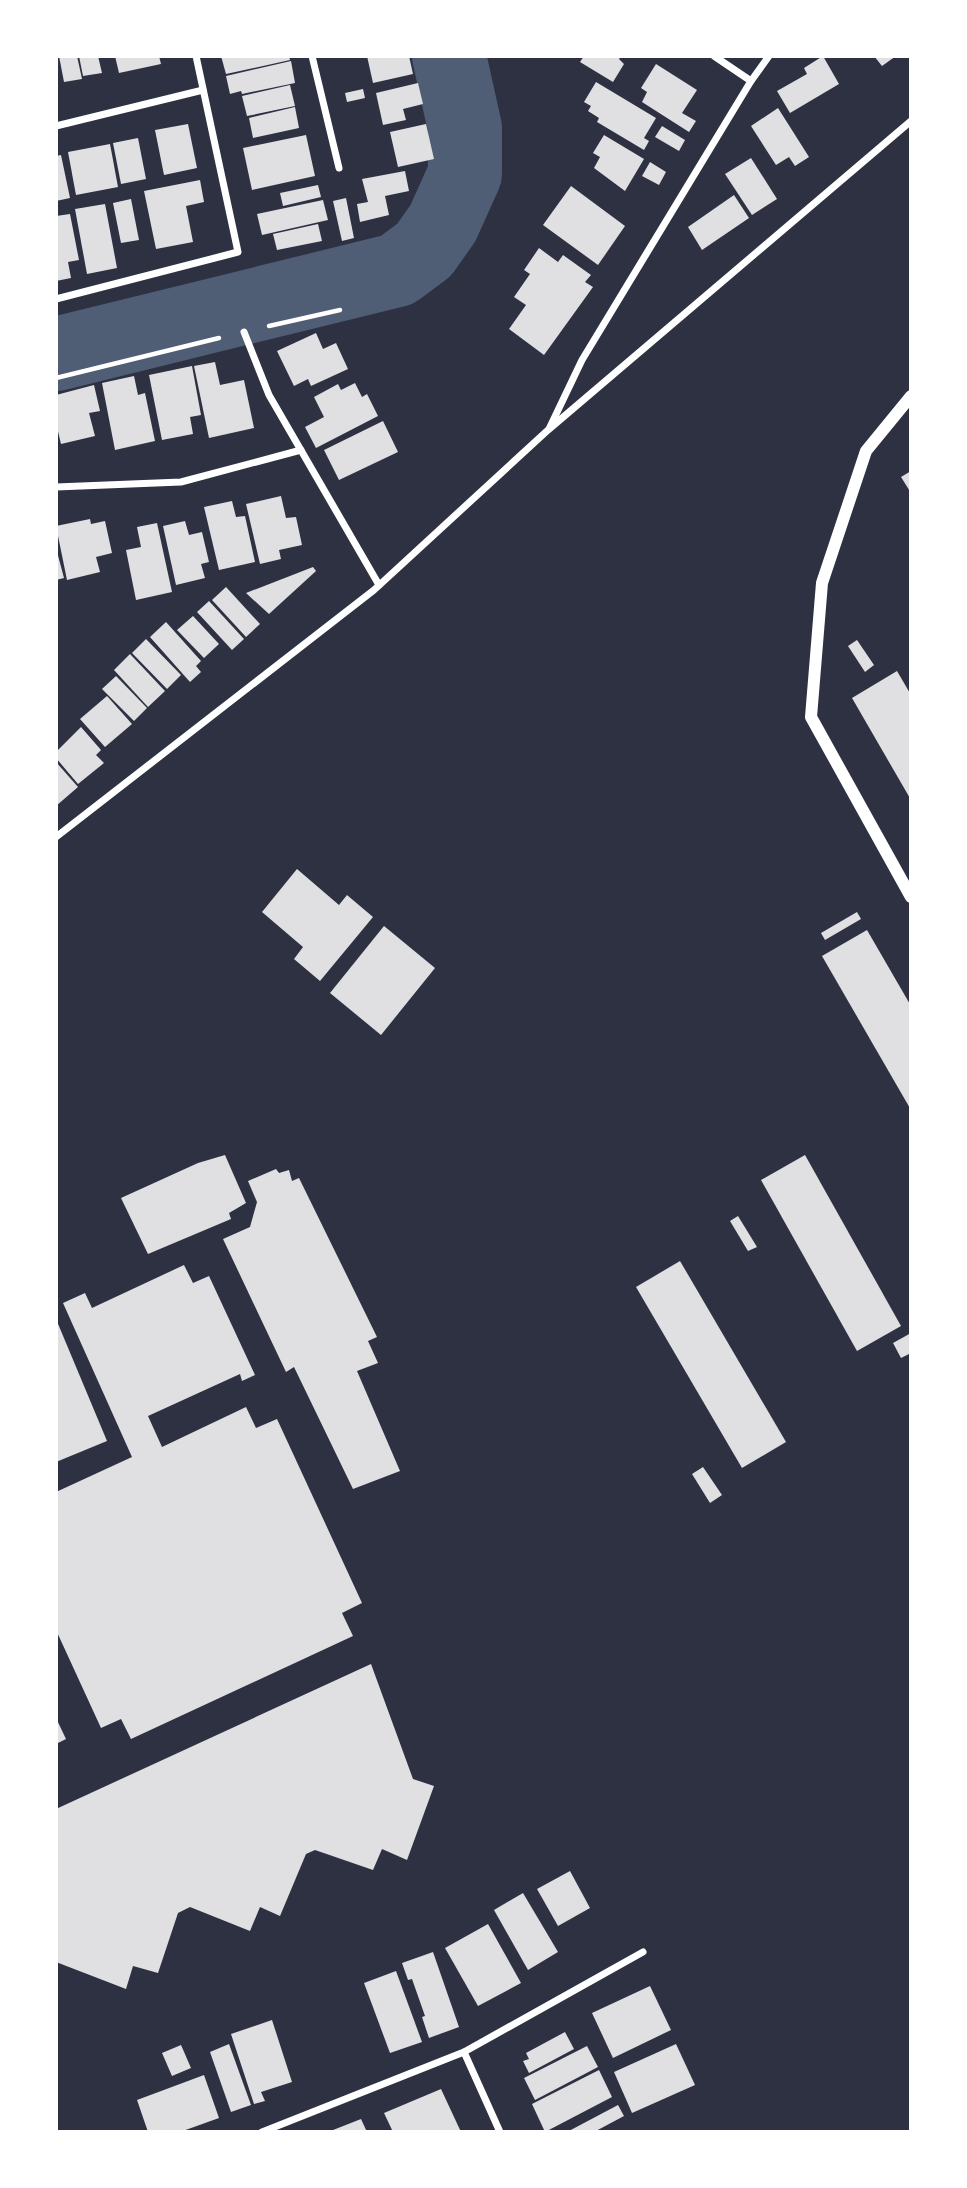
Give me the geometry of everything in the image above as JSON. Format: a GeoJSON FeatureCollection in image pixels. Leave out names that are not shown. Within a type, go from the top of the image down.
{"type":"FeatureCollection","features":[{"type":"Feature","properties":{"kind":"street"},"geometry":{"type":"LineString","coordinates":[[56,299],[238,252],[196,56]]}},
{"type":"Feature","properties":{"kind":"street"},"geometry":{"type":"LineString","coordinates":[[312,56],[339,168]]}},
{"type":"Feature","properties":{"kind":"street"},"geometry":{"type":"LineString","coordinates":[[714,56],[751,82]]}},
{"type":"Feature","properties":{"kind":"street"},"geometry":{"type":"LineString","coordinates":[[548,430],[582,360],[769,56]]}},
{"type":"Feature","properties":{"kind":"street"},"geometry":{"type":"LineString","coordinates":[[56,126],[203,90]]}},
{"type":"Feature","properties":{"kind":"street"},"geometry":{"type":"LineString","coordinates":[[56,837],[379,585],[548,430],[911,121]]}},
{"type":"Feature","properties":{"kind":"street"},"geometry":{"type":"LineString","coordinates":[[244,332],[269,395],[379,585]]}},
{"type":"Feature","properties":{"kind":"street"},"geometry":{"type":"LineString","coordinates":[[911,396],[866,451],[822,583],[811,717],[911,897]]}},
{"type":"Feature","properties":{"kind":"street"},"geometry":{"type":"LineString","coordinates":[[56,487],[181,482],[301,450]]}},
{"type":"Feature","properties":{"kind":"street"},"geometry":{"type":"LineString","coordinates":[[262,2132],[464,2052],[643,1952]]}},
{"type":"Feature","properties":{"kind":"street"},"geometry":{"type":"LineString","coordinates":[[464,2052],[500,2132]]}},
{"type":"Feature","properties":{"kind":"path"},"geometry":{"type":"LineString","coordinates":[[56,378],[340,310]]}},
{"type":"Feature","properties":{"kind":"building"},"geometry":{"type":"Polygon","coordinates":[[[59,56],[77,56],[82,79],[64,82],[59,56]]]}},
{"type":"Feature","properties":{"kind":"building"},"geometry":{"type":"Polygon","coordinates":[[[79,56],[98,56],[102,73],[83,76],[79,56]]]}},
{"type":"Feature","properties":{"kind":"building"},"geometry":{"type":"Polygon","coordinates":[[[115,56],[159,56],[161,64],[119,73],[115,56]]]}},
{"type":"Feature","properties":{"kind":"building"},"geometry":{"type":"Polygon","coordinates":[[[221,56],[289,56],[290,60],[226,74],[221,56]]]}},
{"type":"Feature","properties":{"kind":"building"},"geometry":{"type":"Polygon","coordinates":[[[367,56],[409,56],[413,74],[373,83],[367,56]]]}},
{"type":"Feature","properties":{"kind":"building"},"geometry":{"type":"Polygon","coordinates":[[[584,56],[621,56],[619,59],[624,64],[613,82],[580,62],[584,56]]]}},
{"type":"Feature","properties":{"kind":"building"},"geometry":{"type":"Polygon","coordinates":[[[823,56],[839,84],[790,113],[777,91],[807,74],[804,68],[823,56]]]}},
{"type":"Feature","properties":{"kind":"building"},"geometry":{"type":"Polygon","coordinates":[[[874,56],[896,56],[882,66],[874,56]]]}},
{"type":"Feature","properties":{"kind":"building"},"geometry":{"type":"Polygon","coordinates":[[[291,61],[295,83],[230,94],[226,76],[291,61]]]}},
{"type":"Feature","properties":{"kind":"building"},"geometry":{"type":"Polygon","coordinates":[[[656,64],[697,90],[682,113],[696,121],[689,132],[642,102],[647,92],[641,88],[656,64]]]}},
{"type":"Feature","properties":{"kind":"building"},"geometry":{"type":"Polygon","coordinates":[[[596,82],[656,118],[644,138],[649,141],[644,150],[597,122],[599,118],[588,111],[591,106],[584,102],[596,82]]]}},
{"type":"Feature","properties":{"kind":"building"},"geometry":{"type":"Polygon","coordinates":[[[418,83],[423,104],[403,109],[406,120],[383,125],[376,93],[418,83]]]}},
{"type":"Feature","properties":{"kind":"building"},"geometry":{"type":"Polygon","coordinates":[[[290,85],[295,106],[247,116],[242,96],[290,85]]]}},
{"type":"Feature","properties":{"kind":"building"},"geometry":{"type":"Polygon","coordinates":[[[363,89],[365,98],[347,102],[345,93],[363,89]]]}},
{"type":"Feature","properties":{"kind":"building"},"geometry":{"type":"Polygon","coordinates":[[[295,107],[299,128],[253,138],[249,118],[295,107]]]}},
{"type":"Feature","properties":{"kind":"building"},"geometry":{"type":"Polygon","coordinates":[[[778,108],[809,157],[795,166],[789,157],[776,165],[751,126],[778,108]]]}},
{"type":"Feature","properties":{"kind":"building"},"geometry":{"type":"Polygon","coordinates":[[[188,124],[197,168],[164,175],[155,130],[188,124]]]}},
{"type":"Feature","properties":{"kind":"building"},"geometry":{"type":"Polygon","coordinates":[[[426,124],[434,159],[398,167],[390,132],[426,124]]]}},
{"type":"Feature","properties":{"kind":"building"},"geometry":{"type":"Polygon","coordinates":[[[662,126],[685,140],[679,151],[655,137],[662,126]]]}},
{"type":"Feature","properties":{"kind":"building"},"geometry":{"type":"Polygon","coordinates":[[[306,135],[315,176],[252,190],[243,148],[306,135]]]}},
{"type":"Feature","properties":{"kind":"building"},"geometry":{"type":"Polygon","coordinates":[[[604,135],[644,159],[625,191],[594,168],[600,157],[593,153],[604,135]]]}},
{"type":"Feature","properties":{"kind":"building"},"geometry":{"type":"Polygon","coordinates":[[[138,138],[146,179],[121,184],[113,143],[138,138]]]}},
{"type":"Feature","properties":{"kind":"building"},"geometry":{"type":"Polygon","coordinates":[[[110,144],[118,187],[76,195],[68,152],[110,144]]]}},
{"type":"Feature","properties":{"kind":"building"},"geometry":{"type":"Polygon","coordinates":[[[61,155],[70,198],[56,201],[56,156],[61,155]]]}},
{"type":"Feature","properties":{"kind":"building"},"geometry":{"type":"Polygon","coordinates":[[[751,158],[777,199],[752,215],[725,174],[751,158]]]}},
{"type":"Feature","properties":{"kind":"building"},"geometry":{"type":"Polygon","coordinates":[[[650,162],[666,172],[659,185],[642,176],[650,162]]]}},
{"type":"Feature","properties":{"kind":"building"},"geometry":{"type":"Polygon","coordinates":[[[405,171],[409,191],[385,196],[389,215],[360,222],[357,204],[368,202],[362,179],[405,171]]]}},
{"type":"Feature","properties":{"kind":"building"},"geometry":{"type":"Polygon","coordinates":[[[200,180],[204,202],[186,206],[193,242],[156,249],[144,191],[200,180]]]}},
{"type":"Feature","properties":{"kind":"building"},"geometry":{"type":"Polygon","coordinates":[[[318,185],[321,197],[283,206],[280,193],[318,185]]]}},
{"type":"Feature","properties":{"kind":"building"},"geometry":{"type":"Polygon","coordinates":[[[571,186],[625,226],[598,265],[543,225],[571,186]]]}},
{"type":"Feature","properties":{"kind":"building"},"geometry":{"type":"Polygon","coordinates":[[[734,195],[749,218],[702,250],[688,227],[734,195]]]}},
{"type":"Feature","properties":{"kind":"building"},"geometry":{"type":"Polygon","coordinates":[[[346,198],[354,238],[342,241],[333,201],[346,198]]]}},
{"type":"Feature","properties":{"kind":"building"},"geometry":{"type":"Polygon","coordinates":[[[131,199],[139,240],[121,243],[113,203],[131,199]]]}},
{"type":"Feature","properties":{"kind":"building"},"geometry":{"type":"Polygon","coordinates":[[[323,200],[328,220],[262,235],[257,214],[323,200]]]}},
{"type":"Feature","properties":{"kind":"building"},"geometry":{"type":"Polygon","coordinates":[[[105,204],[117,268],[87,274],[75,209],[105,204]]]}},
{"type":"Feature","properties":{"kind":"building"},"geometry":{"type":"Polygon","coordinates":[[[70,214],[79,260],[68,262],[71,278],[56,281],[56,216],[70,214]]]}},
{"type":"Feature","properties":{"kind":"building"},"geometry":{"type":"Polygon","coordinates":[[[318,224],[322,241],[277,250],[273,234],[318,224]]]}},
{"type":"Feature","properties":{"kind":"building"},"geometry":{"type":"Polygon","coordinates":[[[539,248],[558,262],[563,255],[591,275],[585,282],[593,287],[544,355],[509,329],[526,305],[514,297],[530,274],[524,270],[539,248]]]}},
{"type":"Feature","properties":{"kind":"building"},"geometry":{"type":"Polygon","coordinates":[[[316,333],[323,349],[336,343],[348,369],[311,386],[308,379],[294,386],[277,351],[316,333]]]}},
{"type":"Feature","properties":{"kind":"building"},"geometry":{"type":"Polygon","coordinates":[[[215,362],[220,385],[244,380],[254,428],[209,438],[194,366],[215,362]]]}},
{"type":"Feature","properties":{"kind":"building"},"geometry":{"type":"Polygon","coordinates":[[[192,366],[201,415],[190,417],[193,434],[162,440],[149,375],[192,366]]]}},
{"type":"Feature","properties":{"kind":"building"},"geometry":{"type":"Polygon","coordinates":[[[134,376],[138,395],[145,393],[155,441],[115,450],[102,383],[134,376]]]}},
{"type":"Feature","properties":{"kind":"building"},"geometry":{"type":"Polygon","coordinates":[[[355,383],[362,397],[367,394],[378,416],[316,448],[305,427],[324,417],[314,397],[338,384],[341,390],[355,383]]]}},
{"type":"Feature","properties":{"kind":"building"},"geometry":{"type":"Polygon","coordinates":[[[94,385],[100,411],[89,413],[95,436],[61,444],[56,423],[56,395],[94,385]]]}},
{"type":"Feature","properties":{"kind":"building"},"geometry":{"type":"Polygon","coordinates":[[[383,421],[398,452],[339,480],[324,450],[383,421]]]}},
{"type":"Feature","properties":{"kind":"building"},"geometry":{"type":"Polygon","coordinates":[[[911,471],[911,493],[901,477],[911,471]]]}},
{"type":"Feature","properties":{"kind":"building"},"geometry":{"type":"Polygon","coordinates":[[[281,496],[286,518],[296,517],[302,545],[279,550],[281,559],[260,564],[246,504],[281,496]]]}},
{"type":"Feature","properties":{"kind":"building"},"geometry":{"type":"Polygon","coordinates":[[[232,501],[236,517],[245,516],[255,562],[219,570],[204,507],[232,501]]]}},
{"type":"Feature","properties":{"kind":"building"},"geometry":{"type":"Polygon","coordinates":[[[90,519],[91,524],[105,521],[112,553],[96,557],[100,572],[67,580],[56,526],[90,519]]]}},
{"type":"Feature","properties":{"kind":"building"},"geometry":{"type":"Polygon","coordinates":[[[185,521],[189,535],[202,532],[209,562],[201,564],[205,578],[176,585],[163,526],[185,521]]]}},
{"type":"Feature","properties":{"kind":"building"},"geometry":{"type":"Polygon","coordinates":[[[157,523],[172,592],[136,600],[126,550],[141,547],[137,527],[157,523]]]}},
{"type":"Feature","properties":{"kind":"building"},"geometry":{"type":"Polygon","coordinates":[[[56,548],[64,578],[56,580],[56,548]]]}},
{"type":"Feature","properties":{"kind":"building"},"geometry":{"type":"Polygon","coordinates":[[[313,567],[316,571],[269,614],[246,593],[313,567]]]}},
{"type":"Feature","properties":{"kind":"building"},"geometry":{"type":"Polygon","coordinates":[[[226,587],[260,624],[246,637],[212,600],[226,587]]]}},
{"type":"Feature","properties":{"kind":"building"},"geometry":{"type":"Polygon","coordinates":[[[209,601],[244,639],[232,650],[197,612],[209,601]]]}},
{"type":"Feature","properties":{"kind":"building"},"geometry":{"type":"Polygon","coordinates":[[[193,616],[219,644],[204,658],[177,630],[193,616]]]}},
{"type":"Feature","properties":{"kind":"building"},"geometry":{"type":"Polygon","coordinates":[[[166,622],[201,661],[196,666],[201,672],[190,682],[150,637],[166,622]]]}},
{"type":"Feature","properties":{"kind":"building"},"geometry":{"type":"Polygon","coordinates":[[[146,639],[181,675],[167,689],[132,653],[146,639]]]}},
{"type":"Feature","properties":{"kind":"building"},"geometry":{"type":"Polygon","coordinates":[[[857,640],[874,665],[865,672],[848,646],[857,640]]]}},
{"type":"Feature","properties":{"kind":"building"},"geometry":{"type":"Polygon","coordinates":[[[130,654],[165,691],[148,707],[114,670],[130,654]]]}},
{"type":"Feature","properties":{"kind":"building"},"geometry":{"type":"Polygon","coordinates":[[[897,671],[911,695],[911,800],[852,698],[897,671]]]}},
{"type":"Feature","properties":{"kind":"building"},"geometry":{"type":"Polygon","coordinates":[[[116,676],[147,708],[134,721],[102,689],[116,676]]]}},
{"type":"Feature","properties":{"kind":"building"},"geometry":{"type":"Polygon","coordinates":[[[107,696],[132,724],[105,747],[80,719],[107,696]]]}},
{"type":"Feature","properties":{"kind":"building"},"geometry":{"type":"Polygon","coordinates":[[[81,727],[101,750],[96,755],[104,763],[78,784],[56,758],[56,752],[81,727]]]}},
{"type":"Feature","properties":{"kind":"building"},"geometry":{"type":"Polygon","coordinates":[[[56,762],[78,787],[56,806],[56,762]]]}},
{"type":"Feature","properties":{"kind":"building"},"geometry":{"type":"Polygon","coordinates":[[[297,869],[339,905],[347,895],[373,917],[320,981],[294,959],[303,947],[262,912],[297,869]]]}},
{"type":"Feature","properties":{"kind":"building"},"geometry":{"type":"Polygon","coordinates":[[[857,912],[861,919],[825,940],[821,933],[857,912]]]}},
{"type":"Feature","properties":{"kind":"building"},"geometry":{"type":"Polygon","coordinates":[[[384,926],[435,968],[381,1035],[330,993],[384,926]]]}},
{"type":"Feature","properties":{"kind":"building"},"geometry":{"type":"Polygon","coordinates":[[[867,930],[911,1006],[911,1110],[822,956],[867,930]]]}},
{"type":"Feature","properties":{"kind":"building"},"geometry":{"type":"Polygon","coordinates":[[[225,1155],[246,1203],[229,1213],[231,1219],[148,1254],[121,1198],[198,1163],[225,1155]]]}},
{"type":"Feature","properties":{"kind":"building"},"geometry":{"type":"Polygon","coordinates":[[[805,1155],[901,1326],[857,1351],[761,1180],[805,1155]]]}},
{"type":"Feature","properties":{"kind":"building"},"geometry":{"type":"Polygon","coordinates":[[[276,1169],[279,1173],[289,1170],[292,1181],[299,1178],[377,1337],[368,1341],[378,1363],[357,1371],[400,1471],[353,1489],[294,1367],[286,1372],[223,1239],[250,1227],[257,1202],[248,1181],[276,1169]]]}},
{"type":"Feature","properties":{"kind":"building"},"geometry":{"type":"Polygon","coordinates":[[[738,1216],[757,1247],[748,1251],[730,1221],[738,1216]]]}},
{"type":"Feature","properties":{"kind":"building"},"geometry":{"type":"Polygon","coordinates":[[[680,1261],[786,1442],[742,1468],[636,1287],[680,1261]]]}},
{"type":"Feature","properties":{"kind":"building"},"geometry":{"type":"Polygon","coordinates":[[[184,1265],[193,1283],[209,1276],[255,1375],[242,1381],[240,1374],[148,1416],[162,1447],[246,1407],[256,1428],[277,1419],[362,1603],[342,1613],[353,1636],[131,1739],[121,1719],[101,1728],[56,1630],[56,1492],[132,1457],[63,1303],[85,1293],[92,1308],[184,1265]]]}},
{"type":"Feature","properties":{"kind":"building"},"geometry":{"type":"Polygon","coordinates":[[[56,1319],[107,1441],[56,1462],[56,1319]]]}},
{"type":"Feature","properties":{"kind":"building"},"geometry":{"type":"Polygon","coordinates":[[[911,1333],[911,1353],[901,1358],[893,1343],[911,1333]]]}},
{"type":"Feature","properties":{"kind":"building"},"geometry":{"type":"Polygon","coordinates":[[[703,1467],[722,1495],[710,1503],[692,1474],[703,1467]]]}},
{"type":"Feature","properties":{"kind":"building"},"geometry":{"type":"Polygon","coordinates":[[[371,1664],[413,1779],[434,1786],[407,1860],[382,1849],[373,1870],[315,1850],[306,1854],[280,1916],[260,1907],[250,1931],[190,1907],[178,1913],[158,1973],[133,1966],[126,1989],[56,1962],[56,1809],[371,1664]]]}},
{"type":"Feature","properties":{"kind":"building"},"geometry":{"type":"Polygon","coordinates":[[[56,1718],[66,1739],[56,1744],[56,1718]]]}},
{"type":"Feature","properties":{"kind":"building"},"geometry":{"type":"Polygon","coordinates":[[[570,1871],[590,1908],[558,1926],[537,1889],[570,1871]]]}},
{"type":"Feature","properties":{"kind":"building"},"geometry":{"type":"Polygon","coordinates":[[[523,1893],[558,1952],[528,1970],[494,1910],[523,1893]]]}},
{"type":"Feature","properties":{"kind":"building"},"geometry":{"type":"Polygon","coordinates":[[[488,1924],[521,1983],[478,2006],[445,1948],[488,1924]]]}},
{"type":"Feature","properties":{"kind":"building"},"geometry":{"type":"Polygon","coordinates":[[[433,1952],[459,2027],[429,2038],[422,2017],[425,2016],[412,1979],[408,1980],[402,1963],[433,1952]]]}},
{"type":"Feature","properties":{"kind":"building"},"geometry":{"type":"Polygon","coordinates":[[[396,1971],[422,2042],[390,2053],[364,1983],[396,1971]]]}},
{"type":"Feature","properties":{"kind":"building"},"geometry":{"type":"Polygon","coordinates":[[[650,1986],[671,2030],[613,2058],[592,2013],[650,1986]]]}},
{"type":"Feature","properties":{"kind":"building"},"geometry":{"type":"Polygon","coordinates":[[[272,2020],[292,2082],[261,2092],[265,2101],[254,2104],[231,2034],[272,2020]]]}},
{"type":"Feature","properties":{"kind":"building"},"geometry":{"type":"Polygon","coordinates":[[[565,2032],[574,2049],[529,2073],[523,2061],[529,2059],[526,2053],[565,2032]]]}},
{"type":"Feature","properties":{"kind":"building"},"geometry":{"type":"Polygon","coordinates":[[[229,2044],[251,2105],[231,2112],[210,2052],[229,2044]]]}},
{"type":"Feature","properties":{"kind":"building"},"geometry":{"type":"Polygon","coordinates":[[[676,2044],[695,2085],[632,2113],[614,2072],[676,2044]]]}},
{"type":"Feature","properties":{"kind":"building"},"geometry":{"type":"Polygon","coordinates":[[[181,2045],[191,2068],[172,2076],[162,2053],[181,2045]]]}},
{"type":"Feature","properties":{"kind":"building"},"geometry":{"type":"Polygon","coordinates":[[[587,2046],[598,2067],[535,2100],[524,2078],[587,2046]]]}},
{"type":"Feature","properties":{"kind":"building"},"geometry":{"type":"Polygon","coordinates":[[[599,2070],[612,2097],[545,2132],[532,2104],[599,2070]]]}},
{"type":"Feature","properties":{"kind":"building"},"geometry":{"type":"Polygon","coordinates":[[[204,2075],[219,2118],[180,2132],[148,2132],[137,2100],[204,2075]]]}},
{"type":"Feature","properties":{"kind":"building"},"geometry":{"type":"Polygon","coordinates":[[[441,2089],[461,2132],[393,2132],[384,2113],[441,2089]]]}},
{"type":"Feature","properties":{"kind":"building"},"geometry":{"type":"Polygon","coordinates":[[[618,2105],[624,2116],[594,2132],[567,2132],[618,2105]]]}},
{"type":"Feature","properties":{"kind":"building"},"geometry":{"type":"Polygon","coordinates":[[[361,2119],[367,2132],[328,2132],[361,2119]]]}},
{"type":"Feature","properties":{"kind":"waterway"},"geometry":{"type":"LineString","coordinates":[[56,354],[397,270],[424,250],[443,223],[465,174],[465,128],[449,56]]}}]}
